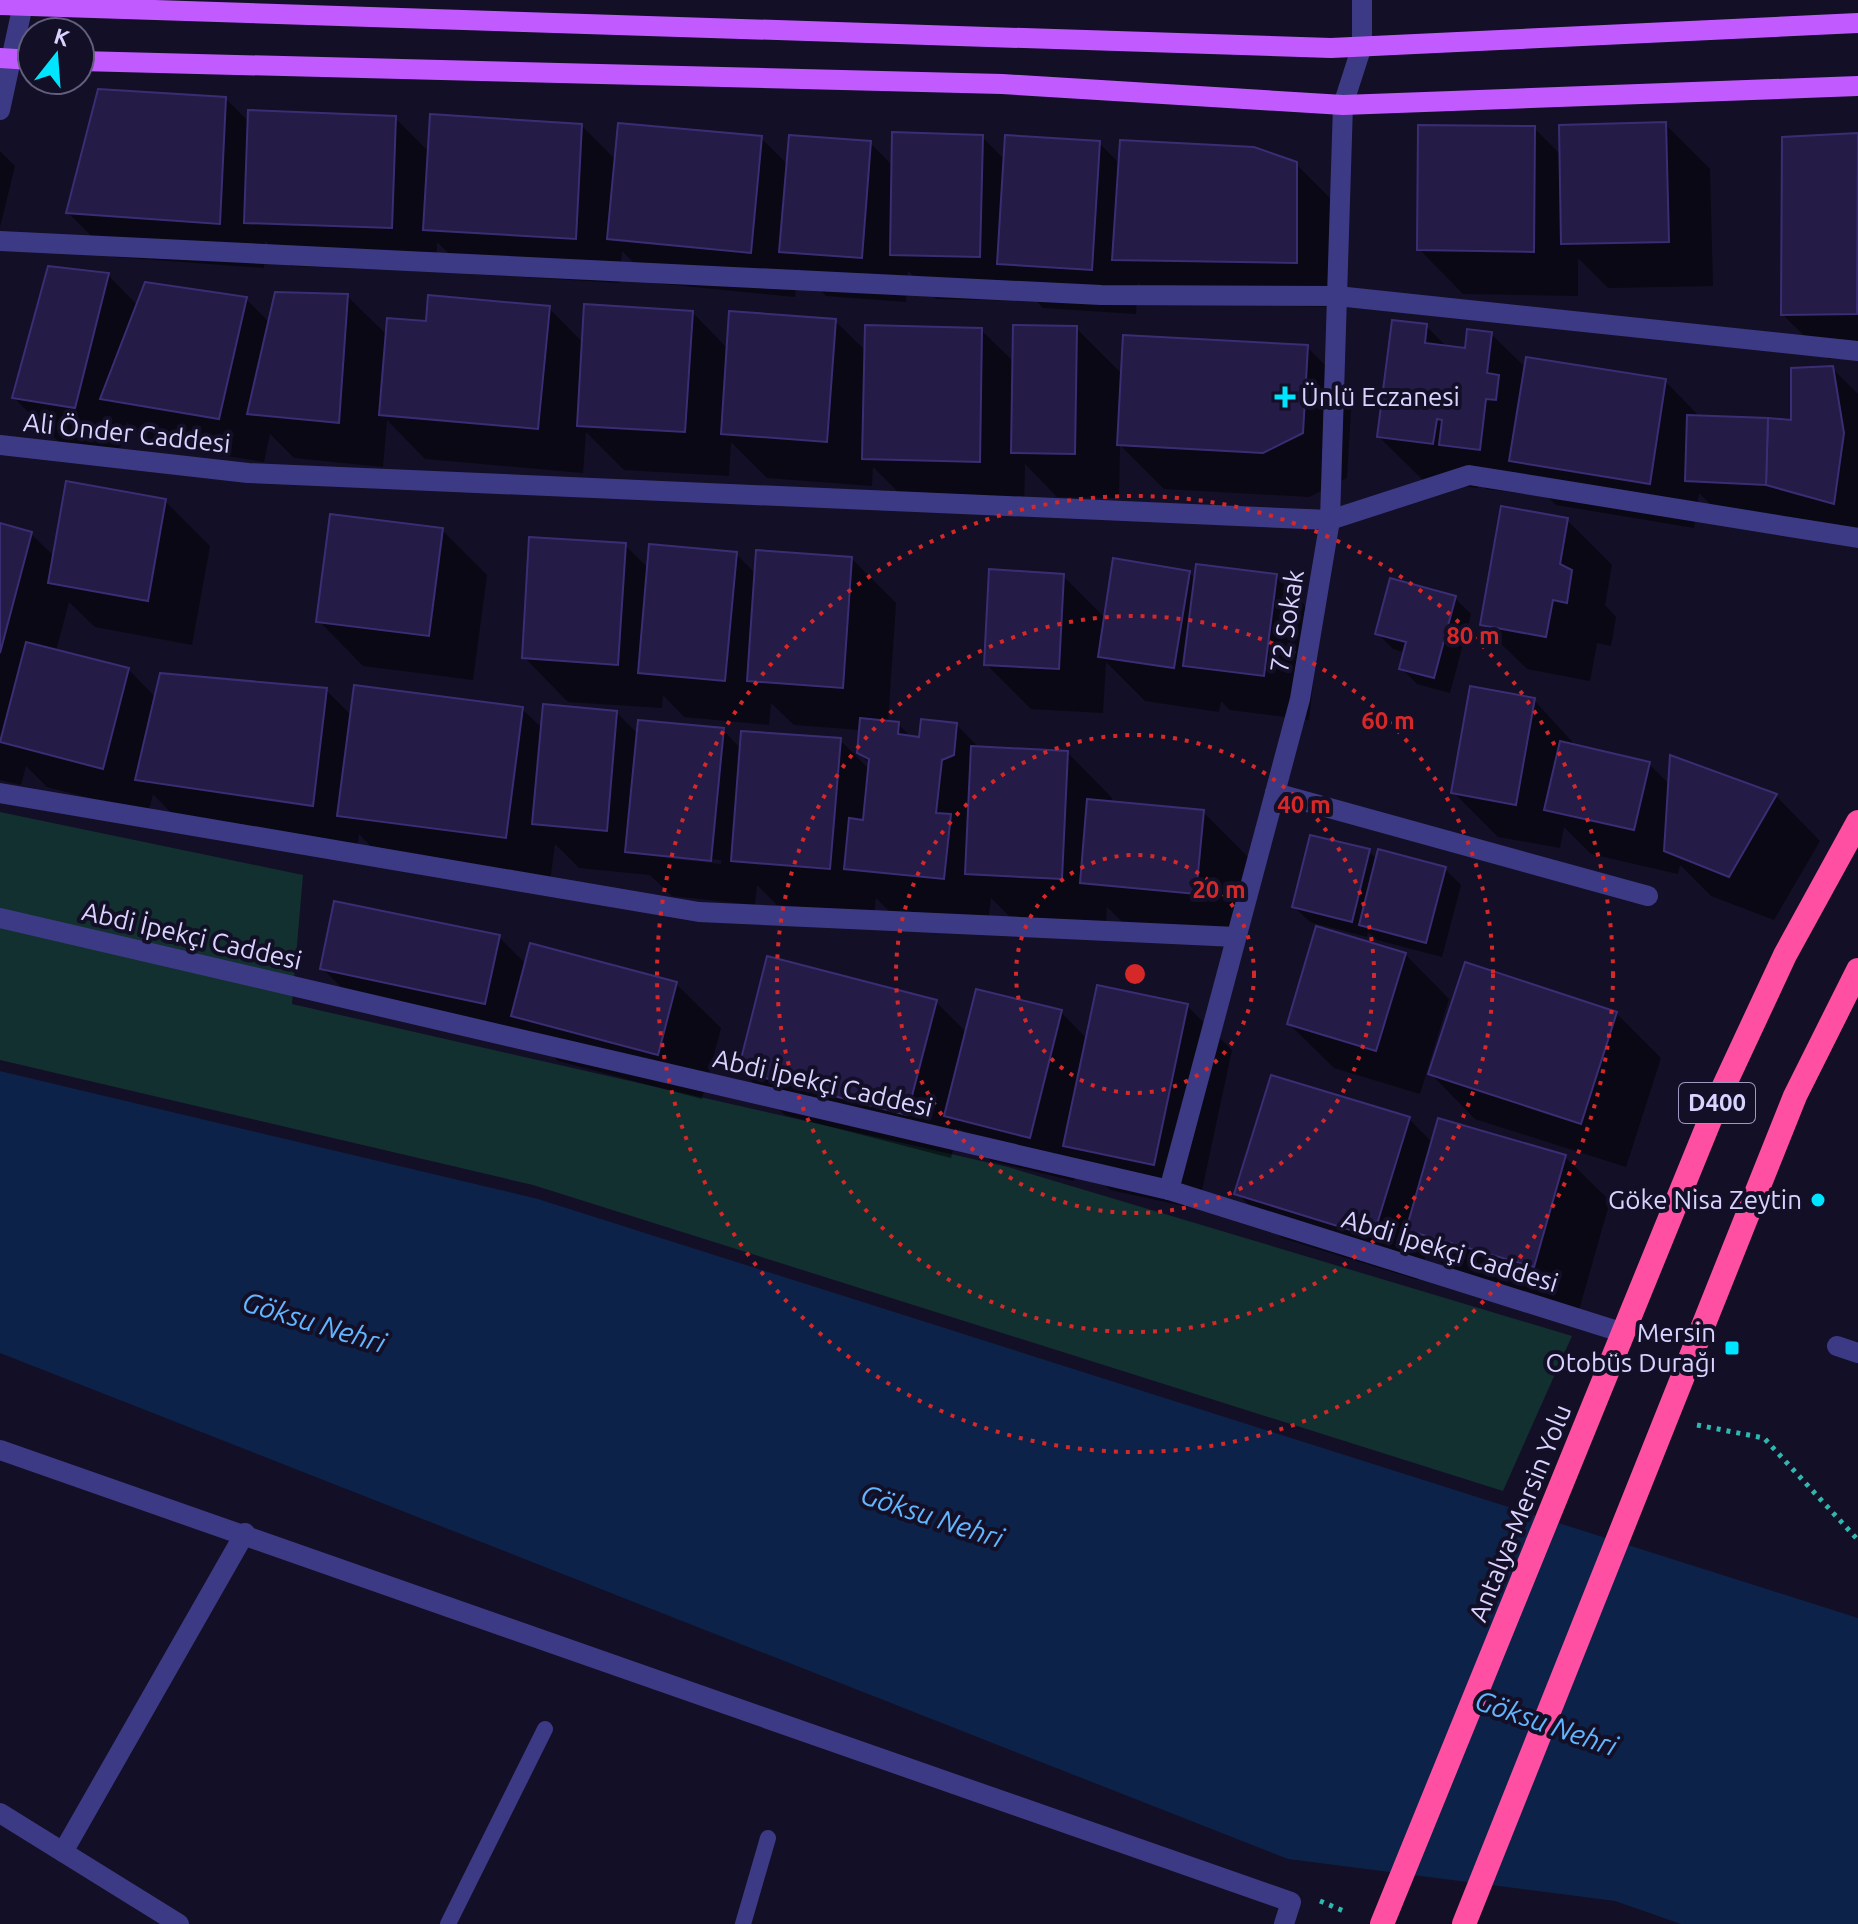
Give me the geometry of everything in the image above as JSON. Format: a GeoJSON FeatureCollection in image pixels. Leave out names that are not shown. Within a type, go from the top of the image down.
{"type":"FeatureCollection","features":[{"type":"Feature","properties":{"kind":"highway","name":"Antalya-Mersin Yolu"},"geometry":{"type":"LineString","coordinates":[[1382,1924],[1723,1088],[1785,955],[1858,822]]}},
{"type":"Feature","properties":{"kind":"highway","name":"D400"},"geometry":{"type":"LineString","coordinates":[[1464,1924],[1795,1096],[1851,995],[1858,970]]}},
{"type":"Feature","properties":{"kind":"main road"},"geometry":{"type":"LineString","coordinates":[[0,5],[24,3],[630,28],[1362,46],[1858,23]]}},
{"type":"Feature","properties":{"kind":"main road"},"geometry":{"type":"LineString","coordinates":[[96,61],[1002,84],[1343,105],[1858,86]]}},
{"type":"Feature","properties":{"kind":"street","name":"72 Sokak"},"geometry":{"type":"LineString","coordinates":[[1169,1190],[1300,699],[1330,520],[1343,105],[1362,46],[1362,0]]}},
{"type":"Feature","properties":{"kind":"street"},"geometry":{"type":"LineString","coordinates":[[0,110],[15,59],[24,3]]}},
{"type":"Feature","properties":{"kind":"street"},"geometry":{"type":"LineString","coordinates":[[0,241],[1101,295],[1337,296],[1858,351]]}},
{"type":"Feature","properties":{"kind":"street","name":"Ali Önder Caddesi"},"geometry":{"type":"LineString","coordinates":[[0,445],[248,473],[1330,520]]}},
{"type":"Feature","properties":{"kind":"street"},"geometry":{"type":"LineString","coordinates":[[1330,520],[1469,475],[1858,538]]}},
{"type":"Feature","properties":{"kind":"street"},"geometry":{"type":"LineString","coordinates":[[0,793],[699,912],[1236,937]]}},
{"type":"Feature","properties":{"kind":"street"},"geometry":{"type":"LineString","coordinates":[[1275,793],[1648,896]]}},
{"type":"Feature","properties":{"kind":"street","name":"Abdi İpekçi Caddesi"},"geometry":{"type":"LineString","coordinates":[[0,918],[1169,1190],[1624,1333]]}},
{"type":"Feature","properties":{"kind":"street"},"geometry":{"type":"LineString","coordinates":[[1837,1346],[1858,1353]]}},
{"type":"Feature","properties":{"kind":"street"},"geometry":{"type":"LineString","coordinates":[[0,1450],[245,1533],[1291,1902],[1284,1924]]}},
{"type":"Feature","properties":{"kind":"street"},"geometry":{"type":"LineString","coordinates":[[63,1852],[245,1533]]}},
{"type":"Feature","properties":{"kind":"street"},"geometry":{"type":"LineString","coordinates":[[0,1813],[179,1924]]}},
{"type":"Feature","properties":{"kind":"lane"},"geometry":{"type":"LineString","coordinates":[[448,1924],[545,1729]]}},
{"type":"Feature","properties":{"kind":"lane"},"geometry":{"type":"LineString","coordinates":[[743,1924],[768,1838]]}},
{"type":"Feature","properties":{"kind":"path"},"geometry":{"type":"LineString","coordinates":[[1664,1419],[1764,1438],[1858,1540]]}},
{"type":"Feature","properties":{"kind":"green space"},"geometry":{"type":"Polygon","coordinates":[[[0,812],[303,875],[292,1004],[1008,1167],[1572,1336],[1503,1491],[533,1185],[0,1060],[0,812]]]}},
{"type":"Feature","properties":{"kind":"water","name":"Göksu Nehri"},"geometry":{"type":"Polygon","coordinates":[[[0,1071],[538,1199],[1858,1618],[1858,1924],[1681,1924],[1615,1901],[1288,1859],[0,1353],[0,1071]]]}},
{"type":"Feature","properties":{"kind":"building"},"geometry":{"type":"Polygon","coordinates":[[[98,89],[226,97],[220,224],[66,213],[98,89]]]}},
{"type":"Feature","properties":{"kind":"building"},"geometry":{"type":"Polygon","coordinates":[[[248,110],[396,116],[392,228],[244,223],[248,110]]]}},
{"type":"Feature","properties":{"kind":"building"},"geometry":{"type":"Polygon","coordinates":[[[430,114],[582,124],[576,239],[423,230],[430,114]]]}},
{"type":"Feature","properties":{"kind":"building"},"geometry":{"type":"Polygon","coordinates":[[[1666,122],[1669,242],[1561,244],[1559,125],[1666,122]]]}},
{"type":"Feature","properties":{"kind":"building"},"geometry":{"type":"Polygon","coordinates":[[[618,123],[762,136],[751,253],[607,239],[618,123]]]}},
{"type":"Feature","properties":{"kind":"building"},"geometry":{"type":"Polygon","coordinates":[[[1418,125],[1535,126],[1534,252],[1417,250],[1418,125]]]}},
{"type":"Feature","properties":{"kind":"building"},"geometry":{"type":"Polygon","coordinates":[[[892,132],[983,135],[980,257],[890,255],[892,132]]]}},
{"type":"Feature","properties":{"kind":"building"},"geometry":{"type":"Polygon","coordinates":[[[1858,133],[1857,314],[1781,315],[1782,137],[1858,133]]]}},
{"type":"Feature","properties":{"kind":"building"},"geometry":{"type":"Polygon","coordinates":[[[789,135],[871,141],[862,258],[779,252],[789,135]]]}},
{"type":"Feature","properties":{"kind":"building"},"geometry":{"type":"Polygon","coordinates":[[[1005,135],[1100,141],[1092,270],[997,264],[1005,135]]]}},
{"type":"Feature","properties":{"kind":"building"},"geometry":{"type":"Polygon","coordinates":[[[1120,140],[1254,147],[1297,162],[1297,263],[1112,260],[1120,140]]]}},
{"type":"Feature","properties":{"kind":"building"},"geometry":{"type":"Polygon","coordinates":[[[48,266],[109,273],[75,408],[12,398],[48,266]]]}},
{"type":"Feature","properties":{"kind":"building"},"geometry":{"type":"Polygon","coordinates":[[[145,282],[247,297],[219,419],[100,399],[145,282]]]}},
{"type":"Feature","properties":{"kind":"building"},"geometry":{"type":"Polygon","coordinates":[[[275,292],[348,294],[339,423],[247,414],[275,292]]]}},
{"type":"Feature","properties":{"kind":"building"},"geometry":{"type":"Polygon","coordinates":[[[428,295],[550,306],[538,429],[379,415],[387,318],[426,321],[428,295]]]}},
{"type":"Feature","properties":{"kind":"building"},"geometry":{"type":"Polygon","coordinates":[[[584,304],[693,311],[685,432],[577,426],[584,304]]]}},
{"type":"Feature","properties":{"kind":"building"},"geometry":{"type":"Polygon","coordinates":[[[729,311],[836,319],[827,442],[721,434],[729,311]]]}},
{"type":"Feature","properties":{"kind":"building"},"geometry":{"type":"Polygon","coordinates":[[[1392,320],[1427,324],[1425,343],[1465,348],[1467,329],[1492,332],[1487,373],[1499,375],[1496,400],[1486,399],[1480,450],[1439,445],[1442,420],[1437,419],[1433,444],[1377,437],[1392,320]]]}},
{"type":"Feature","properties":{"kind":"building"},"geometry":{"type":"Polygon","coordinates":[[[865,325],[982,328],[980,462],[862,459],[865,325]]]}},
{"type":"Feature","properties":{"kind":"building"},"geometry":{"type":"Polygon","coordinates":[[[1013,325],[1077,326],[1075,454],[1011,453],[1013,325]]]}},
{"type":"Feature","properties":{"kind":"building"},"geometry":{"type":"Polygon","coordinates":[[[1123,335],[1308,345],[1303,433],[1263,453],[1117,445],[1123,335]]]}},
{"type":"Feature","properties":{"kind":"building"},"geometry":{"type":"Polygon","coordinates":[[[1526,357],[1666,379],[1650,484],[1509,461],[1526,357]]]}},
{"type":"Feature","properties":{"kind":"building"},"geometry":{"type":"Polygon","coordinates":[[[1833,366],[1844,433],[1834,504],[1766,485],[1768,418],[1791,420],[1791,368],[1833,366]]]}},
{"type":"Feature","properties":{"kind":"building"},"geometry":{"type":"Polygon","coordinates":[[[1687,415],[1768,418],[1766,485],[1685,481],[1687,415]]]}},
{"type":"Feature","properties":{"kind":"building"},"geometry":{"type":"Polygon","coordinates":[[[66,481],[166,499],[148,601],[48,583],[66,481]]]}},
{"type":"Feature","properties":{"kind":"building"},"geometry":{"type":"Polygon","coordinates":[[[1501,506],[1568,518],[1560,564],[1572,570],[1567,603],[1553,600],[1546,637],[1480,625],[1501,506]]]}},
{"type":"Feature","properties":{"kind":"building"},"geometry":{"type":"Polygon","coordinates":[[[330,514],[443,528],[429,636],[316,622],[330,514]]]}},
{"type":"Feature","properties":{"kind":"building"},"geometry":{"type":"Polygon","coordinates":[[[0,523],[32,532],[0,653],[0,523]]]}},
{"type":"Feature","properties":{"kind":"building"},"geometry":{"type":"Polygon","coordinates":[[[529,537],[626,543],[618,665],[522,658],[529,537]]]}},
{"type":"Feature","properties":{"kind":"building"},"geometry":{"type":"Polygon","coordinates":[[[649,544],[737,552],[725,681],[638,673],[649,544]]]}},
{"type":"Feature","properties":{"kind":"building"},"geometry":{"type":"Polygon","coordinates":[[[756,550],[852,557],[843,688],[747,681],[756,550]]]}},
{"type":"Feature","properties":{"kind":"building"},"geometry":{"type":"Polygon","coordinates":[[[1113,558],[1190,571],[1174,668],[1098,657],[1113,558]]]}},
{"type":"Feature","properties":{"kind":"building"},"geometry":{"type":"Polygon","coordinates":[[[1196,564],[1277,574],[1264,676],[1183,666],[1196,564]]]}},
{"type":"Feature","properties":{"kind":"building"},"geometry":{"type":"Polygon","coordinates":[[[989,569],[1064,574],[1059,669],[984,665],[989,569]]]}},
{"type":"Feature","properties":{"kind":"building"},"geometry":{"type":"Polygon","coordinates":[[[1390,578],[1456,596],[1434,678],[1399,669],[1406,642],[1375,634],[1390,578]]]}},
{"type":"Feature","properties":{"kind":"building"},"geometry":{"type":"Polygon","coordinates":[[[26,642],[129,668],[103,769],[0,742],[26,642]]]}},
{"type":"Feature","properties":{"kind":"building"},"geometry":{"type":"Polygon","coordinates":[[[160,673],[327,688],[313,806],[135,780],[160,673]]]}},
{"type":"Feature","properties":{"kind":"building"},"geometry":{"type":"Polygon","coordinates":[[[354,685],[523,707],[506,838],[337,816],[354,685]]]}},
{"type":"Feature","properties":{"kind":"building"},"geometry":{"type":"Polygon","coordinates":[[[1470,686],[1535,698],[1516,805],[1451,793],[1470,686]]]}},
{"type":"Feature","properties":{"kind":"building"},"geometry":{"type":"Polygon","coordinates":[[[543,704],[617,711],[607,831],[532,824],[543,704]]]}},
{"type":"Feature","properties":{"kind":"building"},"geometry":{"type":"Polygon","coordinates":[[[860,718],[899,722],[898,734],[919,737],[921,719],[957,723],[954,755],[942,760],[936,813],[951,814],[944,879],[844,869],[849,818],[863,820],[869,759],[857,753],[860,718]]]}},
{"type":"Feature","properties":{"kind":"building"},"geometry":{"type":"Polygon","coordinates":[[[638,720],[724,728],[711,861],[625,852],[638,720]]]}},
{"type":"Feature","properties":{"kind":"building"},"geometry":{"type":"Polygon","coordinates":[[[741,731],[841,738],[830,869],[731,861],[741,731]]]}},
{"type":"Feature","properties":{"kind":"building"},"geometry":{"type":"Polygon","coordinates":[[[1560,741],[1650,762],[1634,830],[1544,810],[1560,741]]]}},
{"type":"Feature","properties":{"kind":"building"},"geometry":{"type":"Polygon","coordinates":[[[971,746],[1068,751],[1062,879],[965,874],[971,746]]]}},
{"type":"Feature","properties":{"kind":"building"},"geometry":{"type":"Polygon","coordinates":[[[1670,755],[1777,794],[1729,877],[1664,851],[1670,755]]]}},
{"type":"Feature","properties":{"kind":"building"},"geometry":{"type":"Polygon","coordinates":[[[1087,799],[1204,810],[1196,894],[1080,883],[1087,799]]]}},
{"type":"Feature","properties":{"kind":"building"},"geometry":{"type":"Polygon","coordinates":[[[1310,835],[1370,849],[1352,922],[1292,907],[1310,835]]]}},
{"type":"Feature","properties":{"kind":"building"},"geometry":{"type":"Polygon","coordinates":[[[1378,849],[1446,867],[1426,943],[1359,925],[1378,849]]]}},
{"type":"Feature","properties":{"kind":"building"},"geometry":{"type":"Polygon","coordinates":[[[334,901],[500,935],[485,1004],[320,969],[334,901]]]}},
{"type":"Feature","properties":{"kind":"building"},"geometry":{"type":"Polygon","coordinates":[[[1316,926],[1406,953],[1376,1051],[1287,1024],[1316,926]]]}},
{"type":"Feature","properties":{"kind":"building"},"geometry":{"type":"Polygon","coordinates":[[[530,943],[677,982],[658,1055],[511,1016],[530,943]]]}},
{"type":"Feature","properties":{"kind":"building"},"geometry":{"type":"Polygon","coordinates":[[[767,956],[937,1000],[907,1115],[738,1071],[767,956]]]}},
{"type":"Feature","properties":{"kind":"building"},"geometry":{"type":"Polygon","coordinates":[[[1465,962],[1617,1012],[1581,1124],[1428,1074],[1465,962]]]}},
{"type":"Feature","properties":{"kind":"building"},"geometry":{"type":"Polygon","coordinates":[[[1097,985],[1188,1004],[1154,1165],[1063,1146],[1097,985]]]}},
{"type":"Feature","properties":{"kind":"building"},"geometry":{"type":"Polygon","coordinates":[[[976,989],[1062,1010],[1030,1138],[944,1116],[976,989]]]}},
{"type":"Feature","properties":{"kind":"building"},"geometry":{"type":"Polygon","coordinates":[[[1271,1075],[1410,1117],[1373,1237],[1234,1194],[1271,1075]]]}},
{"type":"Feature","properties":{"kind":"building"},"geometry":{"type":"Polygon","coordinates":[[[1438,1118],[1566,1155],[1534,1267],[1406,1230],[1438,1118]]]}},
{"type":"Feature","properties":{"kind":"place","name":"Ünlü Eczanesi"},"geometry":{"type":"Point","coordinates":[1285,397]}},
{"type":"Feature","properties":{"kind":"place","name":"Göke Nisa Zeytin"},"geometry":{"type":"Point","coordinates":[1818,1200]}},
{"type":"Feature","properties":{"kind":"place","name":"Mersin Otobüs Durağı"},"geometry":{"type":"Point","coordinates":[1732,1348]}}]}
